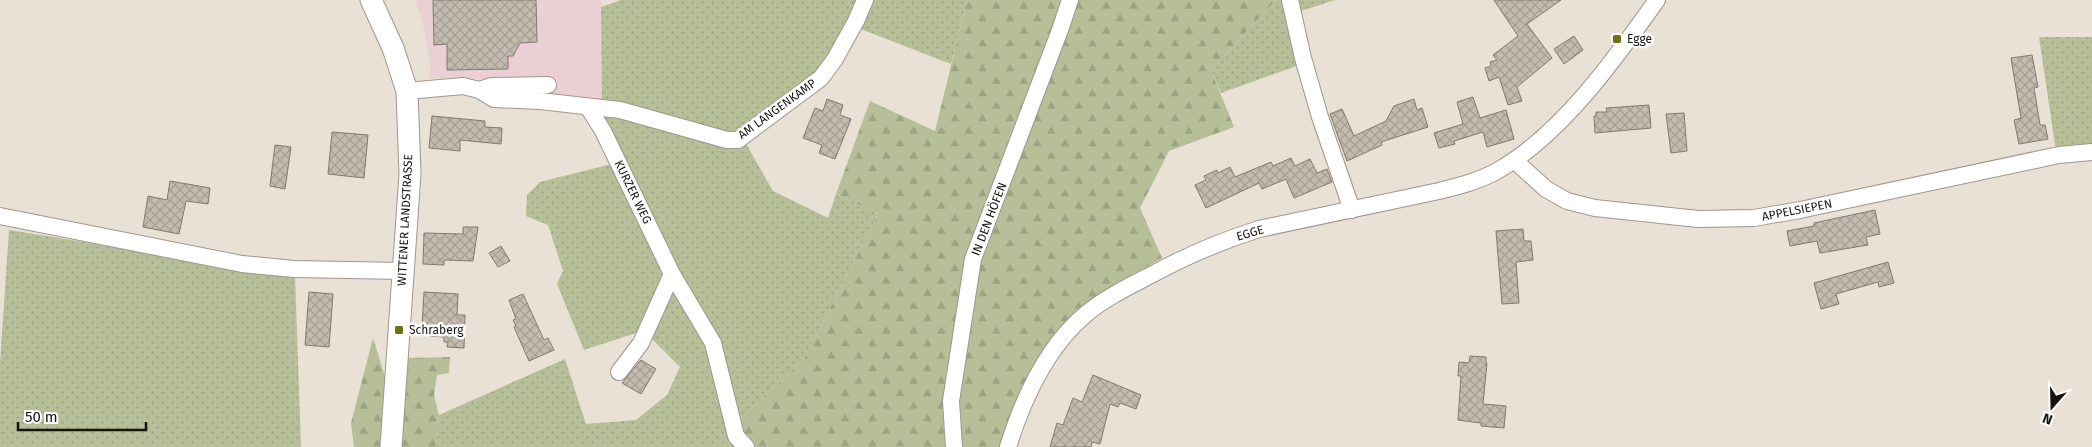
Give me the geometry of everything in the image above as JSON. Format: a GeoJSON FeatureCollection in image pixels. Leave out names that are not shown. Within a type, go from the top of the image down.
{"type":"FeatureCollection","features":[{"type":"Feature","properties":{"kind":"main road","name":"WITTENER LANDSTRASSE"},"geometry":{"type":"LineString","coordinates":[[372,0],[393,48],[407,91],[410,174],[391,447]]}},
{"type":"Feature","properties":{"kind":"street","name":"AM LANGENKAMP"},"geometry":{"type":"LineString","coordinates":[[588,107],[620,110],[727,140],[738,140],[821,78],[835,59],[865,0]]}},
{"type":"Feature","properties":{"kind":"street","name":"IN DEN HÖFEN"},"geometry":{"type":"LineString","coordinates":[[954,447],[951,402],[973,260],[1070,0]]}},
{"type":"Feature","properties":{"kind":"street"},"geometry":{"type":"LineString","coordinates":[[1290,0],[1303,58],[1320,116],[1352,210]]}},
{"type":"Feature","properties":{"kind":"street","name":"EGGE"},"geometry":{"type":"LineString","coordinates":[[1008,447],[1026,397],[1044,366],[1071,328],[1100,303],[1175,262],[1260,229],[1465,185],[1496,172],[1514,160],[1566,114],[1600,77],[1657,0]]}},
{"type":"Feature","properties":{"kind":"street"},"geometry":{"type":"LineString","coordinates":[[479,90],[491,86],[548,85]]}},
{"type":"Feature","properties":{"kind":"street"},"geometry":{"type":"LineString","coordinates":[[407,91],[463,86],[479,90],[494,99],[540,101],[588,107]]}},
{"type":"Feature","properties":{"kind":"street","name":"KURZER WEG"},"geometry":{"type":"LineString","coordinates":[[588,107],[603,131],[672,274],[713,343],[736,436],[746,447]]}},
{"type":"Feature","properties":{"kind":"street","name":"APPELSIEPEN"},"geometry":{"type":"LineString","coordinates":[[1514,160],[1546,189],[1567,201],[1595,208],[1698,219],[1754,218],[2059,156],[2092,152]]}},
{"type":"Feature","properties":{"kind":"street"},"geometry":{"type":"LineString","coordinates":[[0,216],[242,264],[294,270],[403,271]]}},
{"type":"Feature","properties":{"kind":"street"},"geometry":{"type":"LineString","coordinates":[[620,372],[641,343],[672,274]]}},
{"type":"Feature","properties":{"kind":"shaded area"},"geometry":{"type":"Polygon","coordinates":[[[415,0],[601,0],[602,105],[479,79],[430,78],[430,60],[422,20],[415,0]]]}},
{"type":"Feature","properties":{"kind":"green space"},"geometry":{"type":"Polygon","coordinates":[[[621,0],[859,0],[849,23],[816,75],[737,135],[602,105],[601,7],[621,0]]]}},
{"type":"Feature","properties":{"kind":"green space"},"geometry":{"type":"Polygon","coordinates":[[[870,0],[967,0],[951,64],[858,28],[870,0]]]}},
{"type":"Feature","properties":{"kind":"green space"},"geometry":{"type":"Polygon","coordinates":[[[967,0],[1276,0],[1211,70],[1234,127],[1169,151],[1140,208],[1162,258],[1095,297],[1050,343],[1024,383],[1000,447],[747,447],[736,423],[804,359],[878,214],[836,194],[870,101],[935,131],[967,0]]]}},
{"type":"Feature","properties":{"kind":"green space"},"geometry":{"type":"Polygon","coordinates":[[[1276,0],[1335,0],[1298,12],[1308,62],[1221,93],[1211,70],[1276,0]]]}},
{"type":"Feature","properties":{"kind":"green space"},"geometry":{"type":"Polygon","coordinates":[[[2039,37],[2092,37],[2092,148],[2056,151],[2039,37]]]}},
{"type":"Feature","properties":{"kind":"green space"},"geometry":{"type":"Polygon","coordinates":[[[598,112],[745,142],[773,191],[828,218],[836,194],[878,214],[804,359],[736,423],[689,291],[598,112]]]}},
{"type":"Feature","properties":{"kind":"green space"},"geometry":{"type":"Polygon","coordinates":[[[612,164],[666,274],[645,330],[584,350],[557,284],[563,271],[548,225],[526,216],[527,195],[540,182],[612,164]]]}},
{"type":"Feature","properties":{"kind":"green space"},"geometry":{"type":"Polygon","coordinates":[[[9,230],[295,276],[301,447],[0,447],[0,364],[9,230]]]}},
{"type":"Feature","properties":{"kind":"green space"},"geometry":{"type":"Polygon","coordinates":[[[671,281],[708,343],[739,447],[436,447],[439,415],[565,359],[586,424],[636,420],[667,395],[680,367],[648,335],[671,281]]]}},
{"type":"Feature","properties":{"kind":"green space"},"geometry":{"type":"Polygon","coordinates":[[[373,338],[388,386],[382,447],[354,447],[351,423],[373,338]]]}},
{"type":"Feature","properties":{"kind":"green space"},"geometry":{"type":"Polygon","coordinates":[[[450,357],[449,373],[437,375],[434,395],[439,415],[436,447],[401,447],[407,358],[450,357]]]}},
{"type":"Feature","properties":{"kind":"building"},"geometry":{"type":"Polygon","coordinates":[[[433,0],[536,0],[537,42],[520,43],[513,56],[508,56],[508,69],[447,70],[447,44],[434,45],[433,0]]]}},
{"type":"Feature","properties":{"kind":"building"},"geometry":{"type":"Polygon","coordinates":[[[1494,0],[1561,0],[1527,24],[1552,58],[1517,87],[1522,101],[1508,105],[1499,77],[1489,81],[1485,68],[1491,66],[1490,62],[1497,60],[1493,55],[1518,36],[1494,0]]]}},
{"type":"Feature","properties":{"kind":"building"},"geometry":{"type":"Polygon","coordinates":[[[1574,36],[1583,50],[1564,64],[1554,49],[1574,36]]]}},
{"type":"Feature","properties":{"kind":"building"},"geometry":{"type":"Polygon","coordinates":[[[2032,55],[2038,87],[2034,88],[2040,125],[2045,125],[2048,139],[2019,144],[2014,120],[2021,118],[2011,58],[2032,55]]]}},
{"type":"Feature","properties":{"kind":"building"},"geometry":{"type":"Polygon","coordinates":[[[1473,97],[1480,118],[1506,110],[1514,139],[1487,147],[1483,132],[1454,141],[1455,144],[1439,148],[1434,133],[1463,124],[1457,102],[1473,97]]]}},
{"type":"Feature","properties":{"kind":"building"},"geometry":{"type":"Polygon","coordinates":[[[827,99],[843,105],[840,115],[851,119],[835,159],[819,153],[822,145],[803,138],[815,108],[823,111],[827,99]]]}},
{"type":"Feature","properties":{"kind":"building"},"geometry":{"type":"Polygon","coordinates":[[[1414,99],[1417,110],[1422,108],[1428,127],[1381,142],[1382,145],[1347,161],[1330,114],[1342,109],[1354,136],[1386,121],[1394,106],[1414,99]]]}},
{"type":"Feature","properties":{"kind":"building"},"geometry":{"type":"Polygon","coordinates":[[[1649,105],[1651,128],[1595,133],[1594,116],[1596,116],[1596,112],[1607,112],[1606,108],[1649,105]]]}},
{"type":"Feature","properties":{"kind":"building"},"geometry":{"type":"Polygon","coordinates":[[[1684,113],[1687,151],[1671,153],[1666,114],[1684,113]]]}},
{"type":"Feature","properties":{"kind":"building"},"geometry":{"type":"Polygon","coordinates":[[[432,116],[485,121],[485,127],[502,128],[501,144],[460,140],[460,151],[429,148],[432,116]]]}},
{"type":"Feature","properties":{"kind":"building"},"geometry":{"type":"Polygon","coordinates":[[[332,132],[368,135],[364,178],[328,174],[332,132]]]}},
{"type":"Feature","properties":{"kind":"building"},"geometry":{"type":"Polygon","coordinates":[[[275,145],[291,147],[285,189],[270,186],[275,145]]]}},
{"type":"Feature","properties":{"kind":"building"},"geometry":{"type":"Polygon","coordinates":[[[1291,158],[1295,166],[1310,159],[1317,173],[1327,169],[1332,182],[1294,198],[1286,179],[1262,189],[1259,183],[1206,208],[1195,185],[1206,180],[1204,176],[1217,170],[1218,173],[1230,167],[1235,177],[1271,162],[1273,166],[1291,158]]]}},
{"type":"Feature","properties":{"kind":"building"},"geometry":{"type":"Polygon","coordinates":[[[170,181],[210,188],[208,204],[186,201],[179,234],[143,227],[148,196],[167,200],[170,181]]]}},
{"type":"Feature","properties":{"kind":"building"},"geometry":{"type":"Polygon","coordinates":[[[1875,210],[1880,234],[1866,237],[1868,245],[1820,253],[1817,241],[1790,246],[1787,231],[1814,226],[1814,223],[1875,210]]]}},
{"type":"Feature","properties":{"kind":"building"},"geometry":{"type":"Polygon","coordinates":[[[463,227],[478,227],[473,261],[444,260],[444,265],[423,264],[424,233],[463,234],[463,227]]]}},
{"type":"Feature","properties":{"kind":"building"},"geometry":{"type":"Polygon","coordinates":[[[1523,229],[1524,241],[1531,241],[1533,260],[1516,262],[1519,303],[1502,304],[1496,231],[1523,229]]]}},
{"type":"Feature","properties":{"kind":"building"},"geometry":{"type":"Polygon","coordinates":[[[501,246],[510,261],[498,267],[489,253],[501,246]]]}},
{"type":"Feature","properties":{"kind":"building"},"geometry":{"type":"Polygon","coordinates":[[[1888,262],[1894,283],[1879,287],[1878,282],[1836,294],[1839,304],[1821,309],[1814,283],[1888,262]]]}},
{"type":"Feature","properties":{"kind":"building"},"geometry":{"type":"Polygon","coordinates":[[[309,292],[333,294],[329,347],[305,345],[309,292]]]}},
{"type":"Feature","properties":{"kind":"building"},"geometry":{"type":"Polygon","coordinates":[[[424,292],[458,294],[457,315],[465,315],[464,348],[447,347],[448,342],[444,342],[444,337],[429,336],[430,328],[422,327],[424,292]]]}},
{"type":"Feature","properties":{"kind":"building"},"geometry":{"type":"Polygon","coordinates":[[[523,294],[544,340],[548,338],[554,350],[529,361],[514,327],[516,326],[513,320],[516,319],[509,300],[523,294]]]}},
{"type":"Feature","properties":{"kind":"building"},"geometry":{"type":"Polygon","coordinates":[[[1470,356],[1486,357],[1483,404],[1506,406],[1504,428],[1481,426],[1481,423],[1458,420],[1461,376],[1458,376],[1459,362],[1469,363],[1470,356]]]}},
{"type":"Feature","properties":{"kind":"building"},"geometry":{"type":"Polygon","coordinates":[[[641,360],[656,369],[641,394],[622,383],[641,360]]]}},
{"type":"Feature","properties":{"kind":"building"},"geometry":{"type":"Polygon","coordinates":[[[1093,375],[1141,395],[1136,409],[1120,403],[1118,407],[1110,404],[1100,444],[1092,442],[1091,447],[1050,447],[1057,423],[1063,425],[1073,398],[1082,402],[1093,375]]]}},
{"type":"Feature","properties":{"kind":"place","name":"Egge"},"geometry":{"type":"Point","coordinates":[1617,39]}},
{"type":"Feature","properties":{"kind":"place","name":"Schraberg"},"geometry":{"type":"Point","coordinates":[399,330]}}]}
